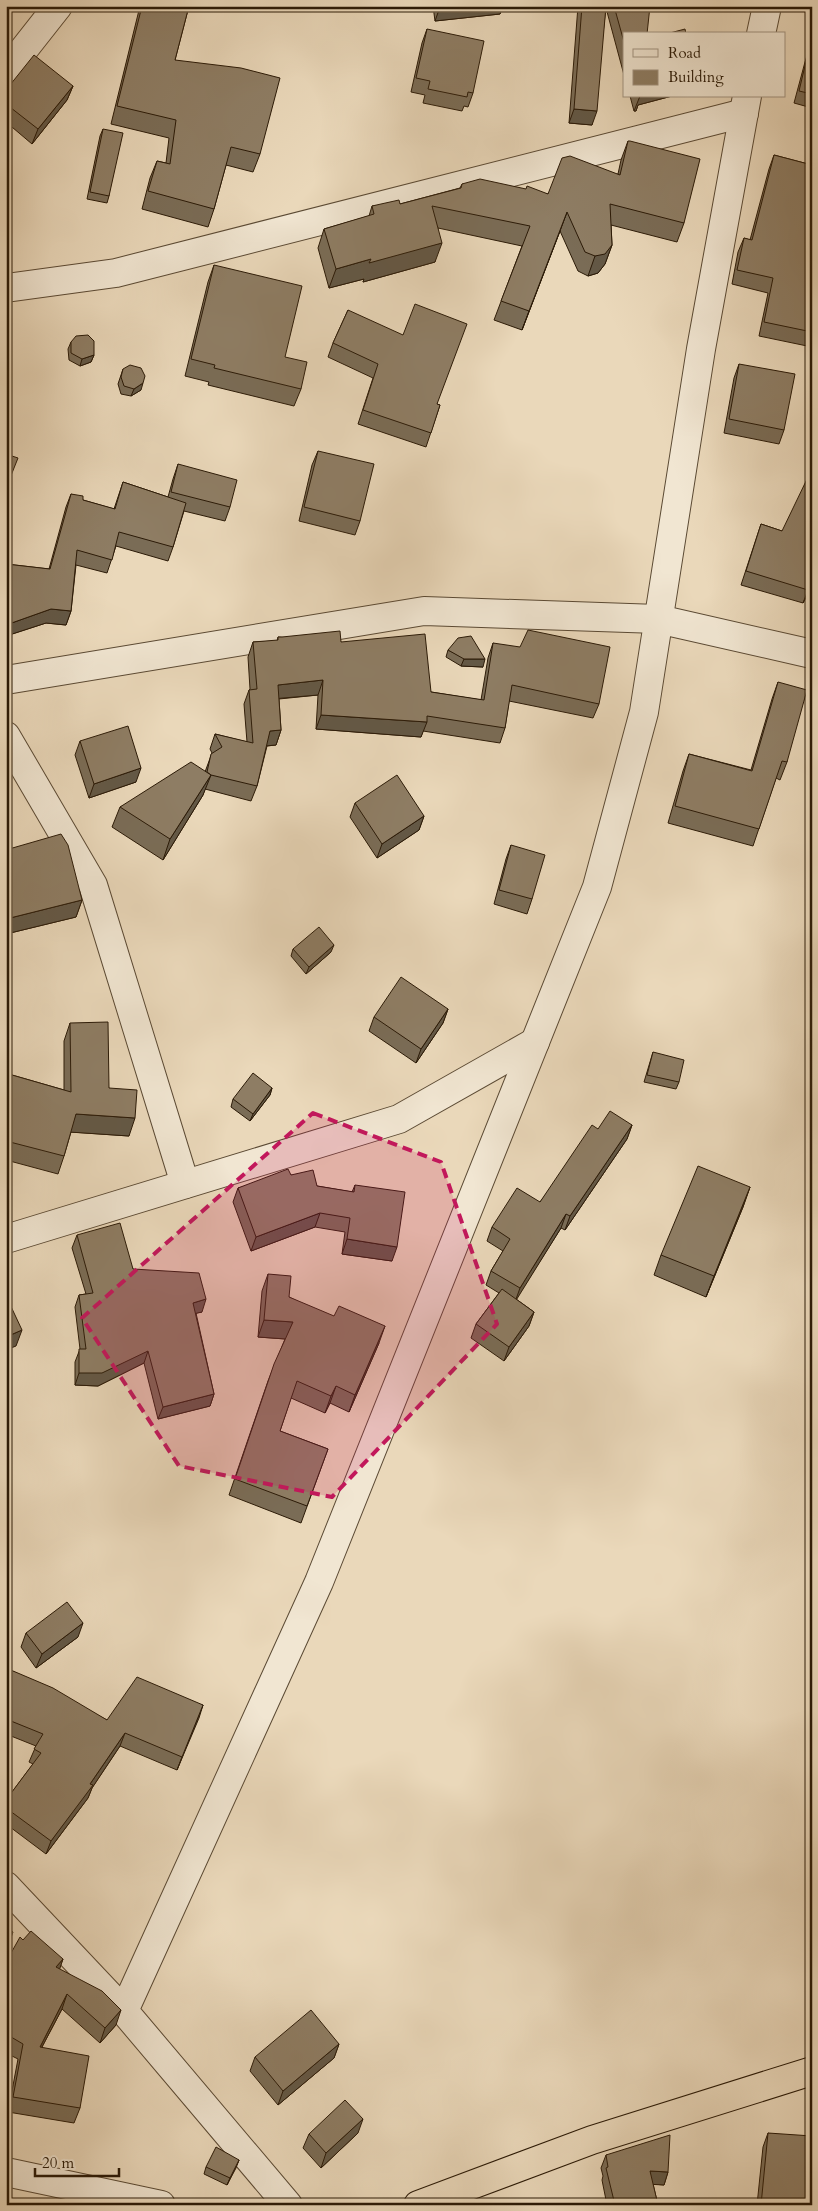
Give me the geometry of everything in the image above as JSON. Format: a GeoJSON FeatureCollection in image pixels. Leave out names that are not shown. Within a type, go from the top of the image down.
{"type":"FeatureCollection","features":[{"type":"Feature","properties":{"kind":"highway"},"geometry":{"type":"LineString","coordinates":[[418,2205],[592,2140],[812,2071]]}},
{"type":"Feature","properties":{"kind":"street"},"geometry":{"type":"LineString","coordinates":[[6,72],[58,6]]}},
{"type":"Feature","properties":{"kind":"street"},"geometry":{"type":"LineString","coordinates":[[761,32],[767,6]]}},
{"type":"Feature","properties":{"kind":"street"},"geometry":{"type":"LineString","coordinates":[[6,288],[116,273],[746,104],[701,350],[644,712],[597,887],[319,1582],[124,2011]]}},
{"type":"Feature","properties":{"kind":"street"},"geometry":{"type":"LineString","coordinates":[[6,680],[424,611],[658,620],[812,654]]}},
{"type":"Feature","properties":{"kind":"street"},"geometry":{"type":"LineString","coordinates":[[6,736],[93,885],[185,1184]]}},
{"type":"Feature","properties":{"kind":"street"},"geometry":{"type":"LineString","coordinates":[[6,1239],[399,1119],[534,1042]]}},
{"type":"Feature","properties":{"kind":"street"},"geometry":{"type":"LineString","coordinates":[[6,1886],[124,2011],[287,2205]]}},
{"type":"Feature","properties":{"kind":"street"},"geometry":{"type":"LineString","coordinates":[[6,2172],[161,2205]]}},
{"type":"Feature","properties":{"kind":"highlighted area"},"geometry":{"type":"Polygon","coordinates":[[[313,1113],[441,1162],[497,1324],[332,1497],[179,1466],[82,1318],[313,1113]]]}},
{"type":"Feature","properties":{"kind":"building"},"geometry":{"type":"Polygon","coordinates":[[[142,6],[189,6],[175,60],[241,68],[280,78],[260,154],[231,147],[214,209],[148,191],[157,161],[170,164],[176,120],[117,106],[142,6]]]}},
{"type":"Feature","properties":{"kind":"building"},"geometry":{"type":"Polygon","coordinates":[[[582,6],[606,6],[597,111],[574,109],[582,6]]]}},
{"type":"Feature","properties":{"kind":"building"},"geometry":{"type":"Polygon","coordinates":[[[614,6],[650,6],[647,32],[623,32],[623,38],[614,6]]]}},
{"type":"Feature","properties":{"kind":"building"},"geometry":{"type":"Polygon","coordinates":[[[427,29],[484,41],[473,93],[468,92],[467,97],[428,89],[430,81],[416,78],[427,29]]]}},
{"type":"Feature","properties":{"kind":"building"},"geometry":{"type":"Polygon","coordinates":[[[685,29],[686,32],[674,32],[685,29]]]}},
{"type":"Feature","properties":{"kind":"building"},"geometry":{"type":"Polygon","coordinates":[[[809,49],[812,49],[812,94],[799,91],[809,49]]]}},
{"type":"Feature","properties":{"kind":"building"},"geometry":{"type":"Polygon","coordinates":[[[34,55],[73,86],[38,129],[6,104],[6,90],[34,55]]]}},
{"type":"Feature","properties":{"kind":"building"},"geometry":{"type":"Polygon","coordinates":[[[103,129],[123,133],[109,196],[90,192],[103,129]]]}},
{"type":"Feature","properties":{"kind":"building"},"geometry":{"type":"Polygon","coordinates":[[[628,141],[700,159],[684,223],[610,204],[612,245],[605,254],[595,256],[585,252],[567,212],[529,311],[501,301],[530,226],[432,206],[442,243],[369,263],[371,259],[336,269],[324,229],[374,214],[372,206],[399,200],[400,204],[461,188],[462,184],[480,179],[526,189],[527,186],[548,194],[562,158],[570,156],[620,175],[628,141]]]}},
{"type":"Feature","properties":{"kind":"building"},"geometry":{"type":"Polygon","coordinates":[[[774,155],[812,165],[812,332],[764,322],[773,278],[737,270],[744,238],[752,240],[774,155]]]}},
{"type":"Feature","properties":{"kind":"building"},"geometry":{"type":"Polygon","coordinates":[[[214,265],[302,286],[285,357],[307,362],[301,389],[214,368],[215,365],[191,359],[214,265]]]}},
{"type":"Feature","properties":{"kind":"building"},"geometry":{"type":"Polygon","coordinates":[[[415,304],[467,324],[437,404],[440,405],[431,433],[363,410],[378,364],[333,343],[348,310],[403,335],[415,304]]]}},
{"type":"Feature","properties":{"kind":"building"},"geometry":{"type":"Polygon","coordinates":[[[88,335],[94,341],[94,355],[82,359],[71,353],[71,342],[76,336],[88,335]]]}},
{"type":"Feature","properties":{"kind":"building"},"geometry":{"type":"Polygon","coordinates":[[[739,364],[795,374],[784,430],[729,419],[739,364]]]}},
{"type":"Feature","properties":{"kind":"building"},"geometry":{"type":"Polygon","coordinates":[[[130,365],[141,368],[145,376],[143,383],[134,389],[124,386],[121,377],[123,369],[130,365]]]}},
{"type":"Feature","properties":{"kind":"building"},"geometry":{"type":"Polygon","coordinates":[[[318,451],[374,464],[360,521],[304,507],[318,451]]]}},
{"type":"Feature","properties":{"kind":"building"},"geometry":{"type":"Polygon","coordinates":[[[6,454],[18,458],[6,488],[6,454]]]}},
{"type":"Feature","properties":{"kind":"building"},"geometry":{"type":"Polygon","coordinates":[[[178,464],[237,480],[230,507],[171,492],[178,464]]]}},
{"type":"Feature","properties":{"kind":"building"},"geometry":{"type":"Polygon","coordinates":[[[808,477],[812,478],[812,583],[808,590],[746,571],[761,524],[782,531],[808,477]]]}},
{"type":"Feature","properties":{"kind":"building"},"geometry":{"type":"Polygon","coordinates":[[[123,482],[186,503],[173,547],[119,532],[112,560],[77,550],[71,611],[51,609],[6,625],[6,564],[50,569],[71,494],[83,496],[83,500],[115,509],[123,482]]]}},
{"type":"Feature","properties":{"kind":"building"},"geometry":{"type":"Polygon","coordinates":[[[528,630],[610,647],[599,704],[512,685],[505,728],[427,716],[427,722],[321,715],[323,680],[278,685],[281,730],[270,731],[257,786],[211,775],[207,772],[211,754],[222,747],[215,734],[253,743],[249,690],[257,689],[253,642],[278,640],[278,637],[340,631],[341,642],[425,634],[431,692],[484,700],[493,643],[520,647],[528,630]]]}},
{"type":"Feature","properties":{"kind":"building"},"geometry":{"type":"Polygon","coordinates":[[[471,636],[485,659],[464,659],[448,650],[458,638],[471,636]]]}},
{"type":"Feature","properties":{"kind":"building"},"geometry":{"type":"Polygon","coordinates":[[[778,682],[807,690],[787,762],[782,761],[759,829],[675,806],[689,754],[752,771],[778,682]]]}},
{"type":"Feature","properties":{"kind":"building"},"geometry":{"type":"Polygon","coordinates":[[[128,726],[141,768],[94,784],[80,741],[128,726]]]}},
{"type":"Feature","properties":{"kind":"building"},"geometry":{"type":"Polygon","coordinates":[[[191,762],[211,775],[170,839],[120,807],[191,762]]]}},
{"type":"Feature","properties":{"kind":"building"},"geometry":{"type":"Polygon","coordinates":[[[397,775],[424,816],[382,844],[355,803],[397,775]]]}},
{"type":"Feature","properties":{"kind":"building"},"geometry":{"type":"Polygon","coordinates":[[[61,834],[68,845],[82,900],[6,919],[6,859],[11,857],[9,849],[61,834]]]}},
{"type":"Feature","properties":{"kind":"building"},"geometry":{"type":"Polygon","coordinates":[[[511,845],[545,855],[532,899],[499,890],[511,845]]]}},
{"type":"Feature","properties":{"kind":"building"},"geometry":{"type":"Polygon","coordinates":[[[319,927],[334,945],[309,967],[293,949],[319,927]]]}},
{"type":"Feature","properties":{"kind":"building"},"geometry":{"type":"Polygon","coordinates":[[[401,977],[448,1009],[421,1049],[374,1017],[401,977]]]}},
{"type":"Feature","properties":{"kind":"building"},"geometry":{"type":"Polygon","coordinates":[[[108,1022],[109,1088],[137,1090],[135,1118],[76,1114],[64,1156],[6,1141],[6,1096],[12,1075],[71,1092],[70,1023],[108,1022]]]}},
{"type":"Feature","properties":{"kind":"building"},"geometry":{"type":"Polygon","coordinates":[[[653,1052],[684,1060],[679,1082],[647,1075],[653,1052]]]}},
{"type":"Feature","properties":{"kind":"building"},"geometry":{"type":"Polygon","coordinates":[[[253,1073],[272,1088],[253,1114],[233,1099],[253,1073]]]}},
{"type":"Feature","properties":{"kind":"building"},"geometry":{"type":"Polygon","coordinates":[[[610,1111],[632,1125],[570,1216],[566,1214],[520,1288],[491,1271],[510,1239],[492,1227],[517,1188],[540,1202],[592,1125],[598,1129],[610,1111]]]}},
{"type":"Feature","properties":{"kind":"building"},"geometry":{"type":"Polygon","coordinates":[[[698,1166],[750,1187],[714,1276],[661,1255],[698,1166]]]}},
{"type":"Feature","properties":{"kind":"building"},"geometry":{"type":"Polygon","coordinates":[[[288,1169],[291,1175],[313,1170],[317,1186],[354,1192],[355,1185],[405,1192],[397,1247],[347,1239],[350,1218],[320,1213],[256,1237],[238,1188],[288,1169]]]}},
{"type":"Feature","properties":{"kind":"building"},"geometry":{"type":"Polygon","coordinates":[[[120,1223],[133,1269],[199,1273],[206,1299],[193,1303],[214,1394],[163,1407],[148,1351],[102,1373],[79,1373],[79,1349],[86,1349],[79,1295],[93,1293],[77,1235],[120,1223]]]}},
{"type":"Feature","properties":{"kind":"building"},"geometry":{"type":"Polygon","coordinates":[[[268,1274],[291,1276],[289,1297],[334,1316],[339,1306],[385,1326],[355,1395],[336,1386],[331,1396],[297,1381],[280,1431],[328,1449],[307,1506],[235,1479],[274,1364],[293,1322],[264,1320],[268,1274]]]}},
{"type":"Feature","properties":{"kind":"building"},"geometry":{"type":"Polygon","coordinates":[[[502,1289],[534,1312],[509,1347],[476,1324],[502,1289]]]}},
{"type":"Feature","properties":{"kind":"building"},"geometry":{"type":"Polygon","coordinates":[[[6,1298],[22,1330],[6,1337],[6,1298]]]}},
{"type":"Feature","properties":{"kind":"building"},"geometry":{"type":"Polygon","coordinates":[[[6,1378],[11,1390],[6,1392],[6,1378]]]}},
{"type":"Feature","properties":{"kind":"building"},"geometry":{"type":"Polygon","coordinates":[[[6,1531],[11,1534],[6,1542],[6,1531]]]}},
{"type":"Feature","properties":{"kind":"building"},"geometry":{"type":"Polygon","coordinates":[[[67,1602],[83,1623],[42,1654],[26,1633],[67,1602]]]}},
{"type":"Feature","properties":{"kind":"building"},"geometry":{"type":"Polygon","coordinates":[[[6,1668],[53,1688],[107,1720],[137,1677],[203,1705],[182,1757],[125,1733],[90,1784],[93,1785],[51,1841],[6,1808],[6,1800],[41,1753],[34,1749],[43,1734],[6,1719],[6,1668]]]}},
{"type":"Feature","properties":{"kind":"building"},"geometry":{"type":"Polygon","coordinates":[[[6,1925],[13,1932],[6,1936],[6,1925]]]}},
{"type":"Feature","properties":{"kind":"building"},"geometry":{"type":"Polygon","coordinates":[[[31,1931],[63,1959],[56,1967],[102,1991],[121,2010],[105,2028],[67,1994],[40,2047],[89,2056],[80,2108],[13,2097],[23,2044],[6,2034],[6,1962],[20,1937],[23,1940],[31,1931]]]}},
{"type":"Feature","properties":{"kind":"building"},"geometry":{"type":"Polygon","coordinates":[[[311,2010],[339,2044],[283,2091],[255,2057],[311,2010]]]}},
{"type":"Feature","properties":{"kind":"building"},"geometry":{"type":"Polygon","coordinates":[[[345,2100],[363,2119],[326,2153],[309,2134],[345,2100]]]}},
{"type":"Feature","properties":{"kind":"building"},"geometry":{"type":"Polygon","coordinates":[[[768,2133],[812,2136],[807,2204],[761,2205],[768,2133]]]}},
{"type":"Feature","properties":{"kind":"building"},"geometry":{"type":"Polygon","coordinates":[[[670,2135],[668,2172],[650,2171],[658,2205],[615,2205],[606,2168],[608,2167],[606,2155],[670,2135]]]}},
{"type":"Feature","properties":{"kind":"building"},"geometry":{"type":"Polygon","coordinates":[[[216,2147],[239,2160],[230,2178],[206,2167],[216,2147]]]}}]}
